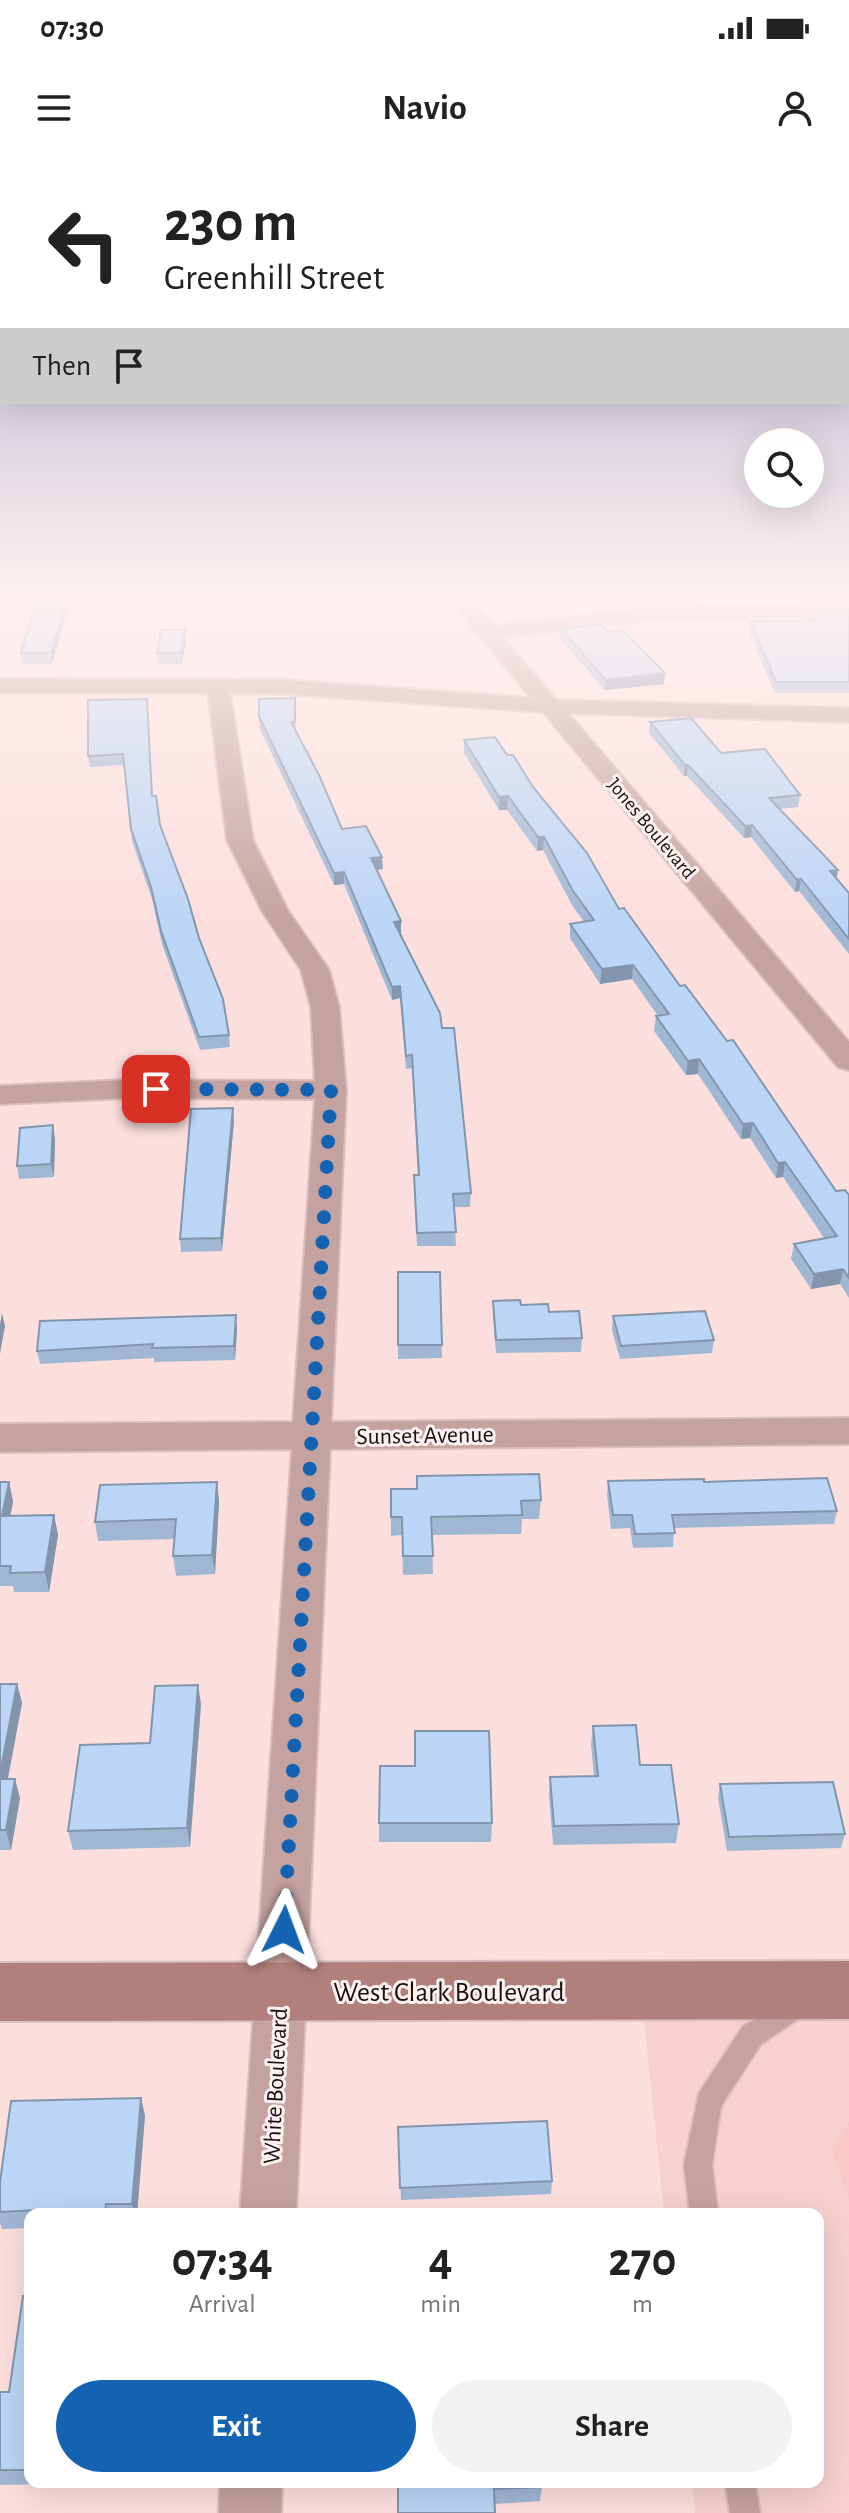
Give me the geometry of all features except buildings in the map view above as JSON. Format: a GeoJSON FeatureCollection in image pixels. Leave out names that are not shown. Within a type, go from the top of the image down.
{"type":"FeatureCollection","features":[{"type":"Feature","properties":{"kind":"street","name":"White Boulevard"},"geometry":{"type":"LineString","coordinates":[[221,705],[240,840],[275,911],[315,970],[325,1007],[331,1090],[268,2208]]}},
{"type":"Feature","properties":{"kind":"street"},"geometry":{"type":"LineString","coordinates":[[533,705],[849,715]]}},
{"type":"Feature","properties":{"kind":"street","name":"Jones Boulevard"},"geometry":{"type":"LineString","coordinates":[[550,706],[849,1061]]}},
{"type":"Feature","properties":{"kind":"street"},"geometry":{"type":"LineString","coordinates":[[0,1095],[127,1089],[331,1090]]}},
{"type":"Feature","properties":{"kind":"street","name":"Sunset Avenue"},"geometry":{"type":"LineString","coordinates":[[0,1438],[849,1431]]}},
{"type":"Feature","properties":{"kind":"street","name":"West Clark Boulevard"},"geometry":{"type":"LineString","coordinates":[[0,1992],[835,1990]]}},
{"type":"Feature","properties":{"kind":"street"},"geometry":{"type":"LineString","coordinates":[[250,2513],[251,2488]]}},
{"type":"Feature","properties":{"kind":"lane"},"geometry":{"type":"LineString","coordinates":[[703,2208],[698,2165],[708,2102],[752,2035],[835,1990]]}},
{"type":"Feature","properties":{"kind":"lane"},"geometry":{"type":"LineString","coordinates":[[741,2488],[745,2513]]}},
{"type":"Feature","properties":{"kind":"shaded area"},"geometry":{"type":"Polygon","coordinates":[[[641,1990],[849,1990],[849,2513],[695,2513],[693,2488],[824,2488],[824,2208],[663,2208],[641,1990]]]}},
{"type":"Feature","properties":{"kind":"shaded area"},"geometry":{"type":"Polygon","coordinates":[[[849,2121],[849,2199],[832,2152],[849,2121]]]}},
{"type":"Feature","properties":{"kind":"route"},"geometry":{"type":"LineString","coordinates":[[156,1089],[331,1090],[284,1930]]}}]}
